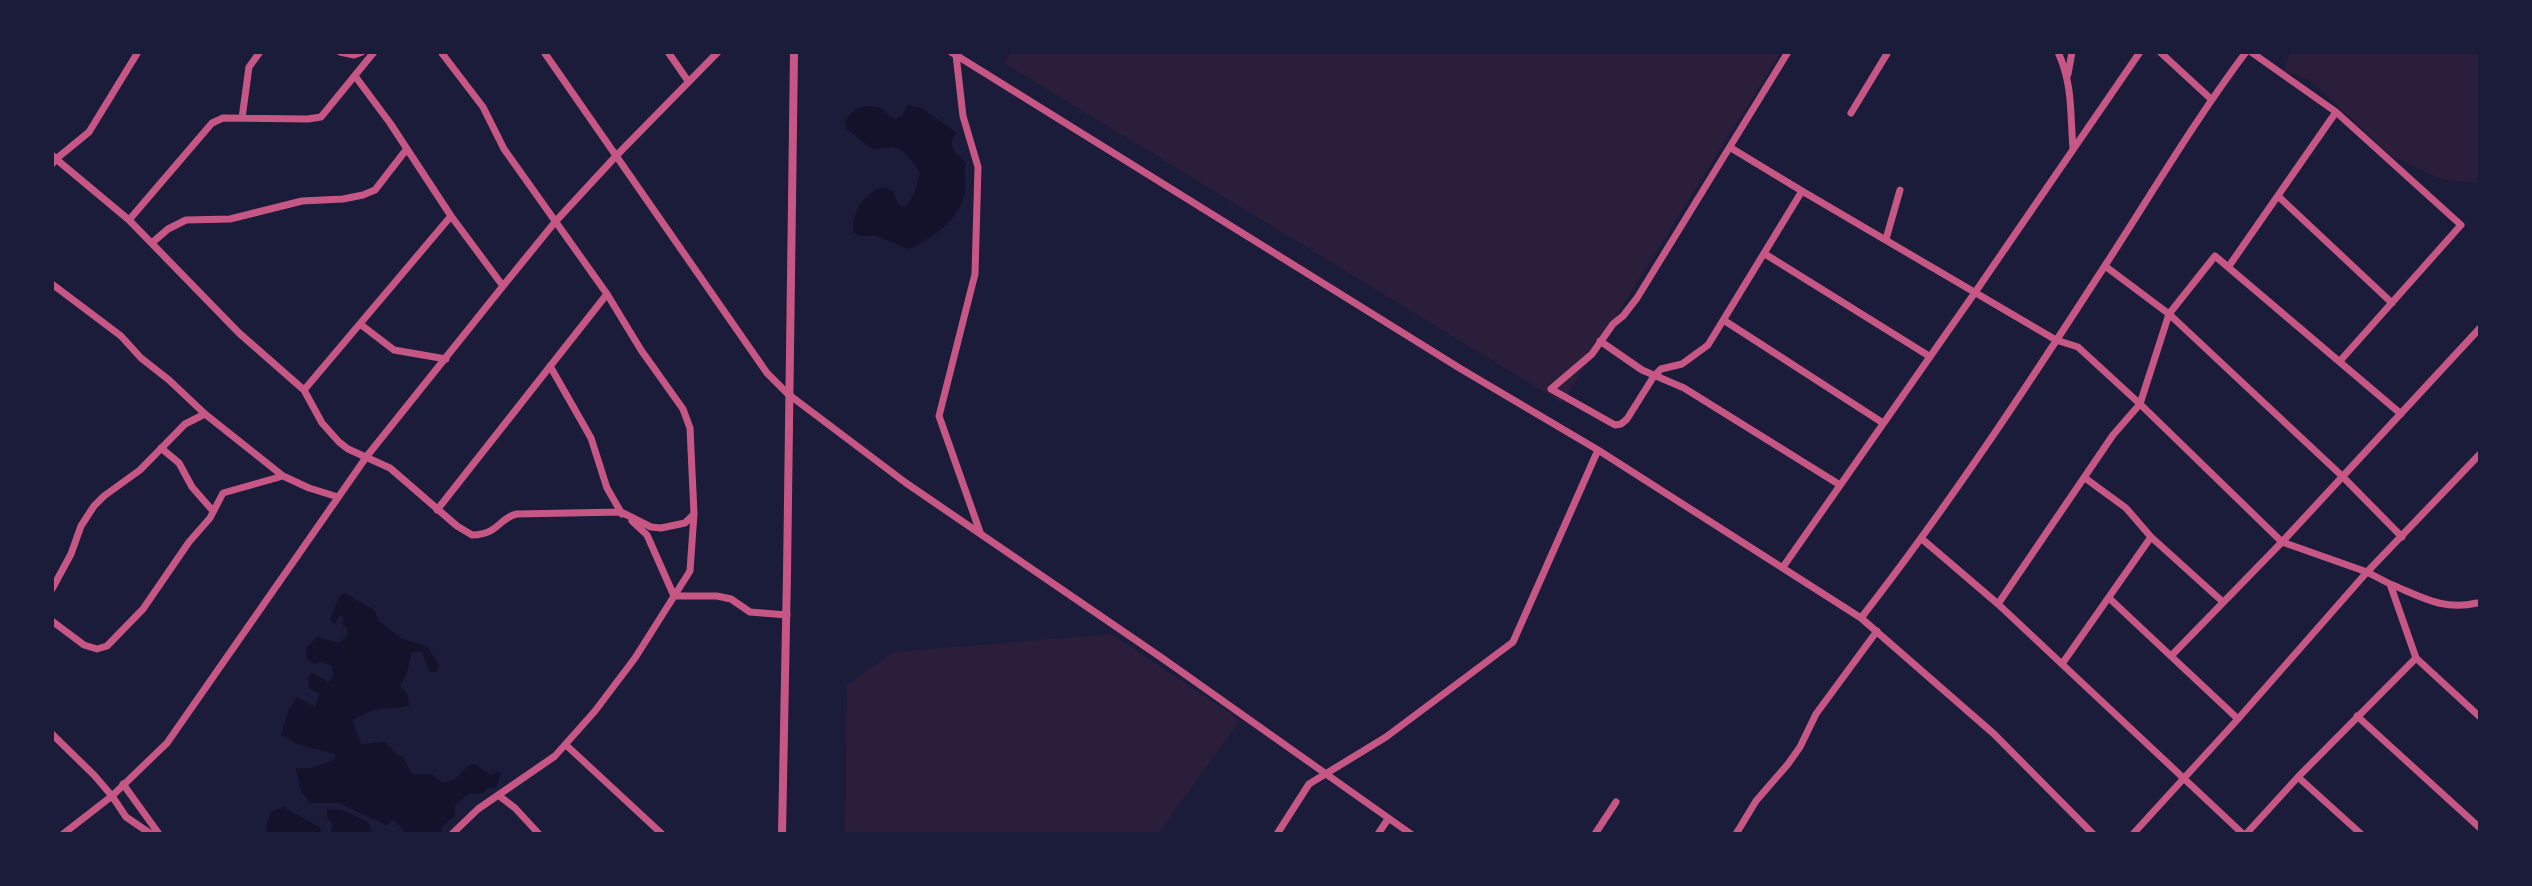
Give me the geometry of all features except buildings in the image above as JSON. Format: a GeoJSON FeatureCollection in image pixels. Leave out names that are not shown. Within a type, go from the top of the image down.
{"type":"FeatureCollection","features":[{"type":"Feature","properties":{"kind":"street"},"geometry":{"type":"LineString","coordinates":[[138,52],[89,132],[53,159],[153,242],[239,333],[304,390],[322,423],[339,442],[390,468],[437,510],[472,535],[494,530],[513,514],[621,512],[651,527],[661,528],[685,523],[694,514]]}},
{"type":"Feature","properties":{"kind":"street"},"geometry":{"type":"LineString","coordinates":[[242,118],[249,67],[260,52]]}},
{"type":"Feature","properties":{"kind":"street"},"geometry":{"type":"LineString","coordinates":[[340,52],[354,55],[362,52]]}},
{"type":"Feature","properties":{"kind":"street"},"geometry":{"type":"LineString","coordinates":[[129,220],[212,123],[223,118],[321,117],[374,52]]}},
{"type":"Feature","properties":{"kind":"street"},"geometry":{"type":"LineString","coordinates":[[441,52],[488,115],[499,142],[607,294],[687,418],[694,514],[690,571],[635,658],[595,711],[555,756],[467,818],[452,834]]}},
{"type":"Feature","properties":{"kind":"street"},"geometry":{"type":"LineString","coordinates":[[544,52],[767,373],[788,394],[906,483],[1411,834]]}},
{"type":"Feature","properties":{"kind":"street"},"geometry":{"type":"LineString","coordinates":[[668,52],[688,81]]}},
{"type":"Feature","properties":{"kind":"street"},"geometry":{"type":"LineString","coordinates":[[63,834],[112,796],[167,743],[367,456],[555,222],[718,52]]}},
{"type":"Feature","properties":{"kind":"street"},"geometry":{"type":"LineString","coordinates":[[782,834],[794,52]]}},
{"type":"Feature","properties":{"kind":"street"},"geometry":{"type":"LineString","coordinates":[[1788,52],[1637,298],[1592,354],[1551,389],[1601,418],[1615,425],[1621,424],[1661,369],[1682,364],[1708,345],[1802,191]]}},
{"type":"Feature","properties":{"kind":"street"},"geometry":{"type":"LineString","coordinates":[[1851,113],[1888,52]]}},
{"type":"Feature","properties":{"kind":"street"},"geometry":{"type":"LineString","coordinates":[[2058,52],[2071,90],[2073,148]]}},
{"type":"Feature","properties":{"kind":"street"},"geometry":{"type":"LineString","coordinates":[[2068,75],[2072,52]]}},
{"type":"Feature","properties":{"kind":"street"},"geometry":{"type":"LineString","coordinates":[[1783,567],[2140,52]]}},
{"type":"Feature","properties":{"kind":"street"},"geometry":{"type":"LineString","coordinates":[[2160,52],[2211,99]]}},
{"type":"Feature","properties":{"kind":"street"},"geometry":{"type":"LineString","coordinates":[[1861,618],[1922,539],[2105,266],[2211,99],[2249,52],[2336,112],[2461,225],[2340,361]]}},
{"type":"Feature","properties":{"kind":"street"},"geometry":{"type":"LineString","coordinates":[[953,54],[963,116],[978,167],[975,274],[939,416],[981,534]]}},
{"type":"Feature","properties":{"kind":"street"},"geometry":{"type":"LineString","coordinates":[[953,54],[1461,369],[1598,450],[1861,618],[1994,734],[2093,834]]}},
{"type":"Feature","properties":{"kind":"street"},"geometry":{"type":"LineString","coordinates":[[355,76],[503,286]]}},
{"type":"Feature","properties":{"kind":"street"},"geometry":{"type":"LineString","coordinates":[[2229,266],[2336,112]]}},
{"type":"Feature","properties":{"kind":"street"},"geometry":{"type":"LineString","coordinates":[[1731,148],[2056,340],[2078,347],[2282,542],[2367,572],[2440,605],[2462,607],[2477,603]]}},
{"type":"Feature","properties":{"kind":"street"},"geometry":{"type":"LineString","coordinates":[[153,242],[168,229],[186,220],[230,219],[302,201],[363,195],[375,190],[406,150]]}},
{"type":"Feature","properties":{"kind":"street"},"geometry":{"type":"LineString","coordinates":[[1886,239],[1900,190]]}},
{"type":"Feature","properties":{"kind":"street"},"geometry":{"type":"LineString","coordinates":[[2279,197],[2392,303]]}},
{"type":"Feature","properties":{"kind":"street"},"geometry":{"type":"LineString","coordinates":[[304,390],[451,216]]}},
{"type":"Feature","properties":{"kind":"street"},"geometry":{"type":"LineString","coordinates":[[1765,254],[1929,356]]}},
{"type":"Feature","properties":{"kind":"street"},"geometry":{"type":"LineString","coordinates":[[1998,604],[2113,435],[2140,404],[2169,314],[2215,256],[2401,414]]}},
{"type":"Feature","properties":{"kind":"street"},"geometry":{"type":"LineString","coordinates":[[2105,266],[2169,314],[2342,476],[2402,537]]}},
{"type":"Feature","properties":{"kind":"street"},"geometry":{"type":"LineString","coordinates":[[52,284],[121,336],[141,358],[205,414],[283,476],[338,497]]}},
{"type":"Feature","properties":{"kind":"street"},"geometry":{"type":"LineString","coordinates":[[437,510],[607,294]]}},
{"type":"Feature","properties":{"kind":"street"},"geometry":{"type":"LineString","coordinates":[[1725,321],[1883,423]]}},
{"type":"Feature","properties":{"kind":"street"},"geometry":{"type":"LineString","coordinates":[[360,324],[394,350],[446,359]]}},
{"type":"Feature","properties":{"kind":"street"},"geometry":{"type":"LineString","coordinates":[[2171,656],[2282,542],[2480,328]]}},
{"type":"Feature","properties":{"kind":"street"},"geometry":{"type":"LineString","coordinates":[[1600,341],[1654,376],[1684,388],[1840,485]]}},
{"type":"Feature","properties":{"kind":"street"},"geometry":{"type":"LineString","coordinates":[[550,366],[591,438],[607,488],[621,512],[647,535],[674,596]]}},
{"type":"Feature","properties":{"kind":"street"},"geometry":{"type":"LineString","coordinates":[[52,589],[87,515],[104,496],[140,470],[185,424],[205,414]]}},
{"type":"Feature","properties":{"kind":"street"},"geometry":{"type":"LineString","coordinates":[[161,448],[179,463],[192,487],[213,511]]}},
{"type":"Feature","properties":{"kind":"street"},"geometry":{"type":"LineString","coordinates":[[1277,834],[1309,784],[1386,737],[1513,642],[1598,450]]}},
{"type":"Feature","properties":{"kind":"street"},"geometry":{"type":"LineString","coordinates":[[2133,834],[2367,572],[2480,454]]}},
{"type":"Feature","properties":{"kind":"street"},"geometry":{"type":"LineString","coordinates":[[52,621],[84,645],[97,649],[107,646],[143,609],[213,511],[220,496],[229,489],[283,476]]}},
{"type":"Feature","properties":{"kind":"street"},"geometry":{"type":"LineString","coordinates":[[2085,478],[2126,508],[2151,537],[2223,602]]}},
{"type":"Feature","properties":{"kind":"street"},"geometry":{"type":"LineString","coordinates":[[2062,664],[2151,537]]}},
{"type":"Feature","properties":{"kind":"street"},"geometry":{"type":"LineString","coordinates":[[1922,539],[1998,604],[2244,834],[2416,658]]}},
{"type":"Feature","properties":{"kind":"street"},"geometry":{"type":"LineString","coordinates":[[2390,584],[2416,658],[2480,717]]}},
{"type":"Feature","properties":{"kind":"street"},"geometry":{"type":"LineString","coordinates":[[674,596],[717,596],[731,599],[750,612],[787,615]]}},
{"type":"Feature","properties":{"kind":"street"},"geometry":{"type":"LineString","coordinates":[[2109,598],[2238,719]]}},
{"type":"Feature","properties":{"kind":"street"},"geometry":{"type":"LineString","coordinates":[[1736,834],[1756,801],[1800,747],[1816,714],[1877,631]]}},
{"type":"Feature","properties":{"kind":"street"},"geometry":{"type":"LineString","coordinates":[[2357,716],[2480,828]]}},
{"type":"Feature","properties":{"kind":"street"},"geometry":{"type":"LineString","coordinates":[[52,734],[86,765],[126,817],[151,834]]}},
{"type":"Feature","properties":{"kind":"street"},"geometry":{"type":"LineString","coordinates":[[566,745],[662,834]]}},
{"type":"Feature","properties":{"kind":"street"},"geometry":{"type":"LineString","coordinates":[[2298,777],[2361,834]]}},
{"type":"Feature","properties":{"kind":"street"},"geometry":{"type":"LineString","coordinates":[[123,784],[159,834]]}},
{"type":"Feature","properties":{"kind":"street"},"geometry":{"type":"LineString","coordinates":[[498,795],[539,834]]}},
{"type":"Feature","properties":{"kind":"street"},"geometry":{"type":"LineString","coordinates":[[1595,834],[1616,802]]}},
{"type":"Feature","properties":{"kind":"street"},"geometry":{"type":"LineString","coordinates":[[1378,834],[1388,819]]}},
{"type":"Feature","properties":{"kind":"shaded area"},"geometry":{"type":"Polygon","coordinates":[[[1011,52],[1781,52],[1562,403],[1004,63],[1011,52]]]}},
{"type":"Feature","properties":{"kind":"shaded area"},"geometry":{"type":"Polygon","coordinates":[[[2290,52],[2480,52],[2480,183],[2444,180],[2391,156],[2309,79],[2284,71],[2290,52]]]}},
{"type":"Feature","properties":{"kind":"shaded area"},"geometry":{"type":"Polygon","coordinates":[[[908,105],[921,108],[956,132],[951,144],[966,163],[963,200],[953,218],[937,233],[909,249],[877,236],[859,236],[853,231],[853,224],[857,210],[865,199],[883,187],[893,191],[898,205],[904,207],[913,196],[920,173],[901,150],[892,147],[872,149],[847,129],[845,122],[852,112],[865,106],[882,108],[895,119],[902,116],[908,105]]]}},
{"type":"Feature","properties":{"kind":"shaded area"},"geometry":{"type":"Polygon","coordinates":[[[345,593],[374,610],[379,621],[402,639],[427,646],[439,666],[436,672],[429,672],[422,651],[411,653],[407,673],[400,686],[408,695],[409,706],[373,710],[352,720],[361,744],[385,742],[402,756],[412,774],[433,775],[442,783],[454,779],[475,764],[490,775],[501,772],[497,787],[487,788],[483,793],[468,794],[455,805],[455,815],[441,828],[442,834],[405,834],[393,820],[386,825],[339,803],[310,803],[301,791],[296,768],[312,768],[334,760],[336,754],[300,745],[281,735],[289,709],[297,697],[315,707],[319,694],[309,688],[308,677],[312,673],[329,682],[334,676],[331,665],[321,662],[314,664],[307,659],[306,648],[317,637],[339,643],[348,635],[342,624],[344,617],[340,615],[334,624],[330,620],[339,597],[345,593]]]}},
{"type":"Feature","properties":{"kind":"shaded area"},"geometry":{"type":"Polygon","coordinates":[[[1111,634],[1240,720],[1158,834],[845,834],[847,685],[893,652],[1111,634]]]}},
{"type":"Feature","properties":{"kind":"shaded area"},"geometry":{"type":"Polygon","coordinates":[[[283,807],[321,828],[320,834],[268,834],[266,826],[271,812],[283,807]]]}},
{"type":"Feature","properties":{"kind":"shaded area"},"geometry":{"type":"Polygon","coordinates":[[[327,809],[342,810],[368,822],[372,831],[368,834],[331,834],[332,823],[327,817],[327,809]]]}}]}
